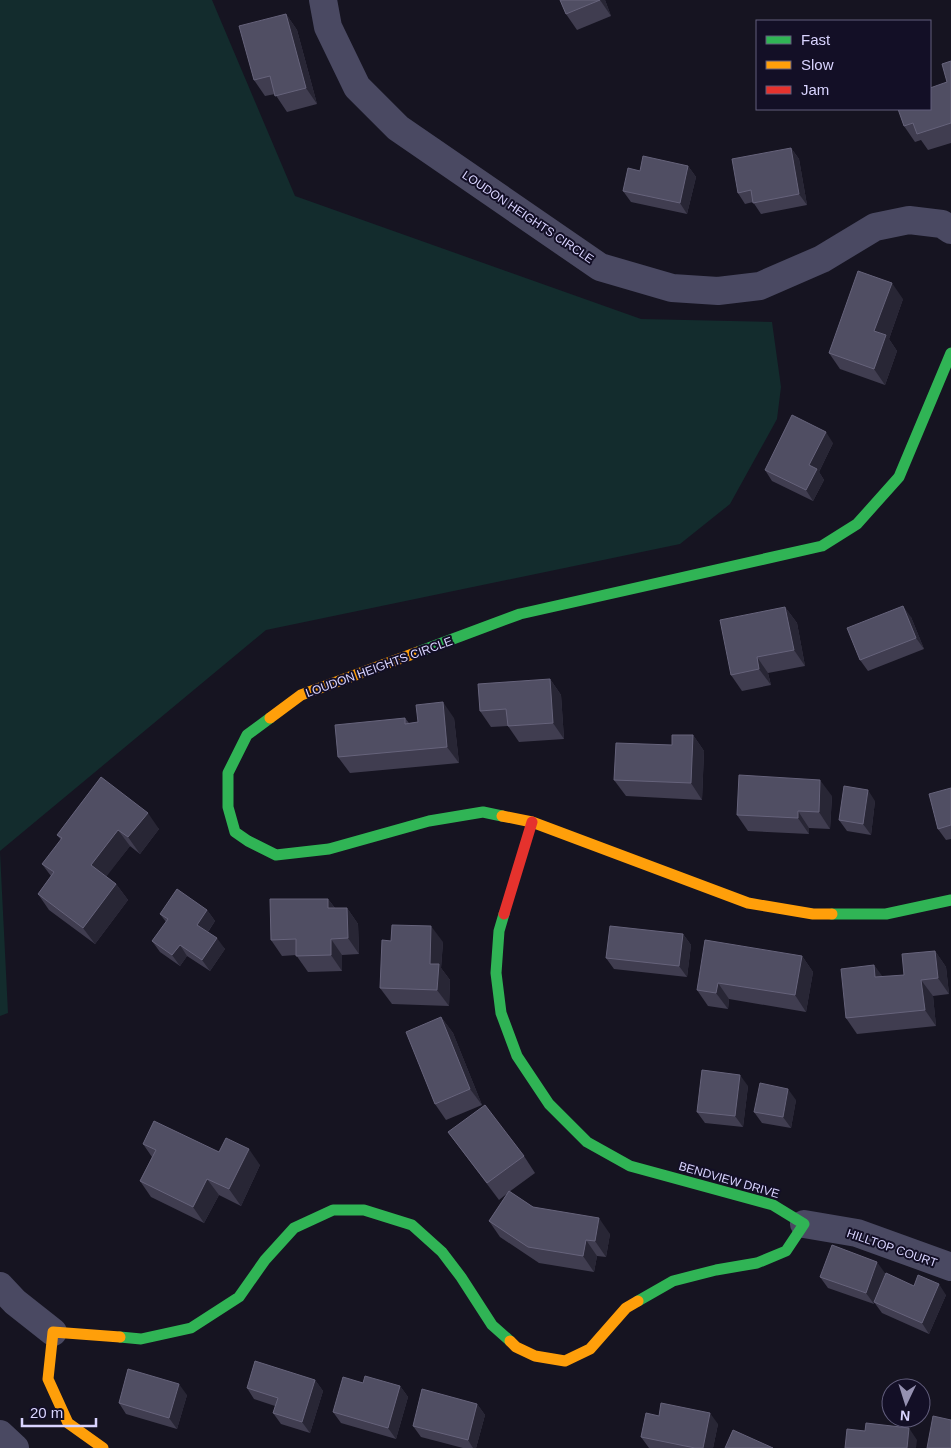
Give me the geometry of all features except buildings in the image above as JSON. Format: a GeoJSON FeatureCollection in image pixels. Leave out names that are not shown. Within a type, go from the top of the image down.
{"type":"FeatureCollection","features":[{"type":"Feature","properties":{"kind":"street","name":"LOUDON HEIGHTS CIRCLE"},"geometry":{"type":"LineString","coordinates":[[323,0],[328,27],[357,87],[398,128],[600,267],[672,288],[718,291],[760,286],[822,259],[875,227],[909,220],[942,224],[951,230]]}},
{"type":"Feature","properties":{"kind":"street","name":"LOUDON HEIGHTS CIRCLE"},"geometry":{"type":"LineString","coordinates":[[951,353],[899,477],[857,524],[822,546],[520,614],[310,692],[301,696],[246,735],[228,773],[228,806],[235,832],[248,842],[276,854],[328,849],[430,821],[482,812],[532,822],[748,903],[813,914],[886,914],[951,900]]}},
{"type":"Feature","properties":{"kind":"street","name":"BENDVIEW DRIVE"},"geometry":{"type":"LineString","coordinates":[[532,822],[499,931],[496,973],[501,1013],[518,1056],[549,1104],[588,1142],[630,1166],[773,1205],[804,1224]]}},
{"type":"Feature","properties":{"kind":"street"},"geometry":{"type":"LineString","coordinates":[[0,1286],[15,1302],[53,1332],[142,1339],[191,1328],[239,1297],[265,1260],[294,1228],[333,1210],[364,1210],[412,1224],[442,1252],[461,1277],[492,1326],[516,1347],[535,1356],[565,1361],[590,1349],[626,1308],[674,1281],[757,1262],[786,1252],[804,1224]]}},
{"type":"Feature","properties":{"kind":"street","name":"HILLTOP COURT"},"geometry":{"type":"LineString","coordinates":[[804,1224],[857,1233],[951,1268]]}},
{"type":"Feature","properties":{"kind":"street"},"geometry":{"type":"LineString","coordinates":[[53,1332],[48,1379],[68,1423],[103,1448]]}},
{"type":"Feature","properties":{"kind":"street"},"geometry":{"type":"LineString","coordinates":[[0,1434],[16,1448]]}},
{"type":"Feature","properties":{"kind":"green space"},"geometry":{"type":"Polygon","coordinates":[[[0,0],[212,0],[295,196],[641,319],[772,322],[781,387],[777,419],[730,504],[680,544],[266,630],[0,851],[0,0]]]}},
{"type":"Feature","properties":{"kind":"green space"},"geometry":{"type":"Polygon","coordinates":[[[0,852],[8,1013],[0,1016],[0,852]]]}},
{"type":"Feature","properties":{"kind":"traffic: fast"},"geometry":{"type":"LineString","coordinates":[[418,652],[520,614],[822,546],[857,524],[899,477],[951,353]]}},
{"type":"Feature","properties":{"kind":"traffic: fast"},"geometry":{"type":"LineString","coordinates":[[270,718],[247,735],[228,773],[228,807],[235,832],[276,855],[329,849],[429,821],[483,812],[502,816]]}},
{"type":"Feature","properties":{"kind":"traffic: fast"},"geometry":{"type":"LineString","coordinates":[[832,914],[886,914],[951,900]]}},
{"type":"Feature","properties":{"kind":"traffic: fast"},"geometry":{"type":"LineString","coordinates":[[504,914],[499,931],[496,973],[501,1013],[517,1056],[549,1104],[587,1142],[630,1166],[773,1205],[804,1224],[786,1251],[757,1263],[716,1270],[673,1281],[638,1301]]}},
{"type":"Feature","properties":{"kind":"traffic: fast"},"geometry":{"type":"LineString","coordinates":[[120,1337],[141,1339],[191,1328],[239,1297],[265,1260],[294,1228],[333,1210],[364,1210],[412,1225],[442,1252],[461,1277],[492,1325],[510,1341]]}},
{"type":"Feature","properties":{"kind":"traffic: slow"},"geometry":{"type":"LineString","coordinates":[[270,718],[301,695],[418,652]]}},
{"type":"Feature","properties":{"kind":"traffic: slow"},"geometry":{"type":"LineString","coordinates":[[502,816],[532,822],[748,903],[813,914],[832,914]]}},
{"type":"Feature","properties":{"kind":"traffic: slow"},"geometry":{"type":"LineString","coordinates":[[510,1341],[516,1347],[535,1356],[565,1361],[590,1349],[626,1308],[638,1301]]}},
{"type":"Feature","properties":{"kind":"traffic: slow"},"geometry":{"type":"LineString","coordinates":[[103,1448],[68,1423],[48,1379],[53,1332],[120,1337]]}},
{"type":"Feature","properties":{"kind":"traffic: jam"},"geometry":{"type":"LineString","coordinates":[[504,914],[532,822]]}}]}
